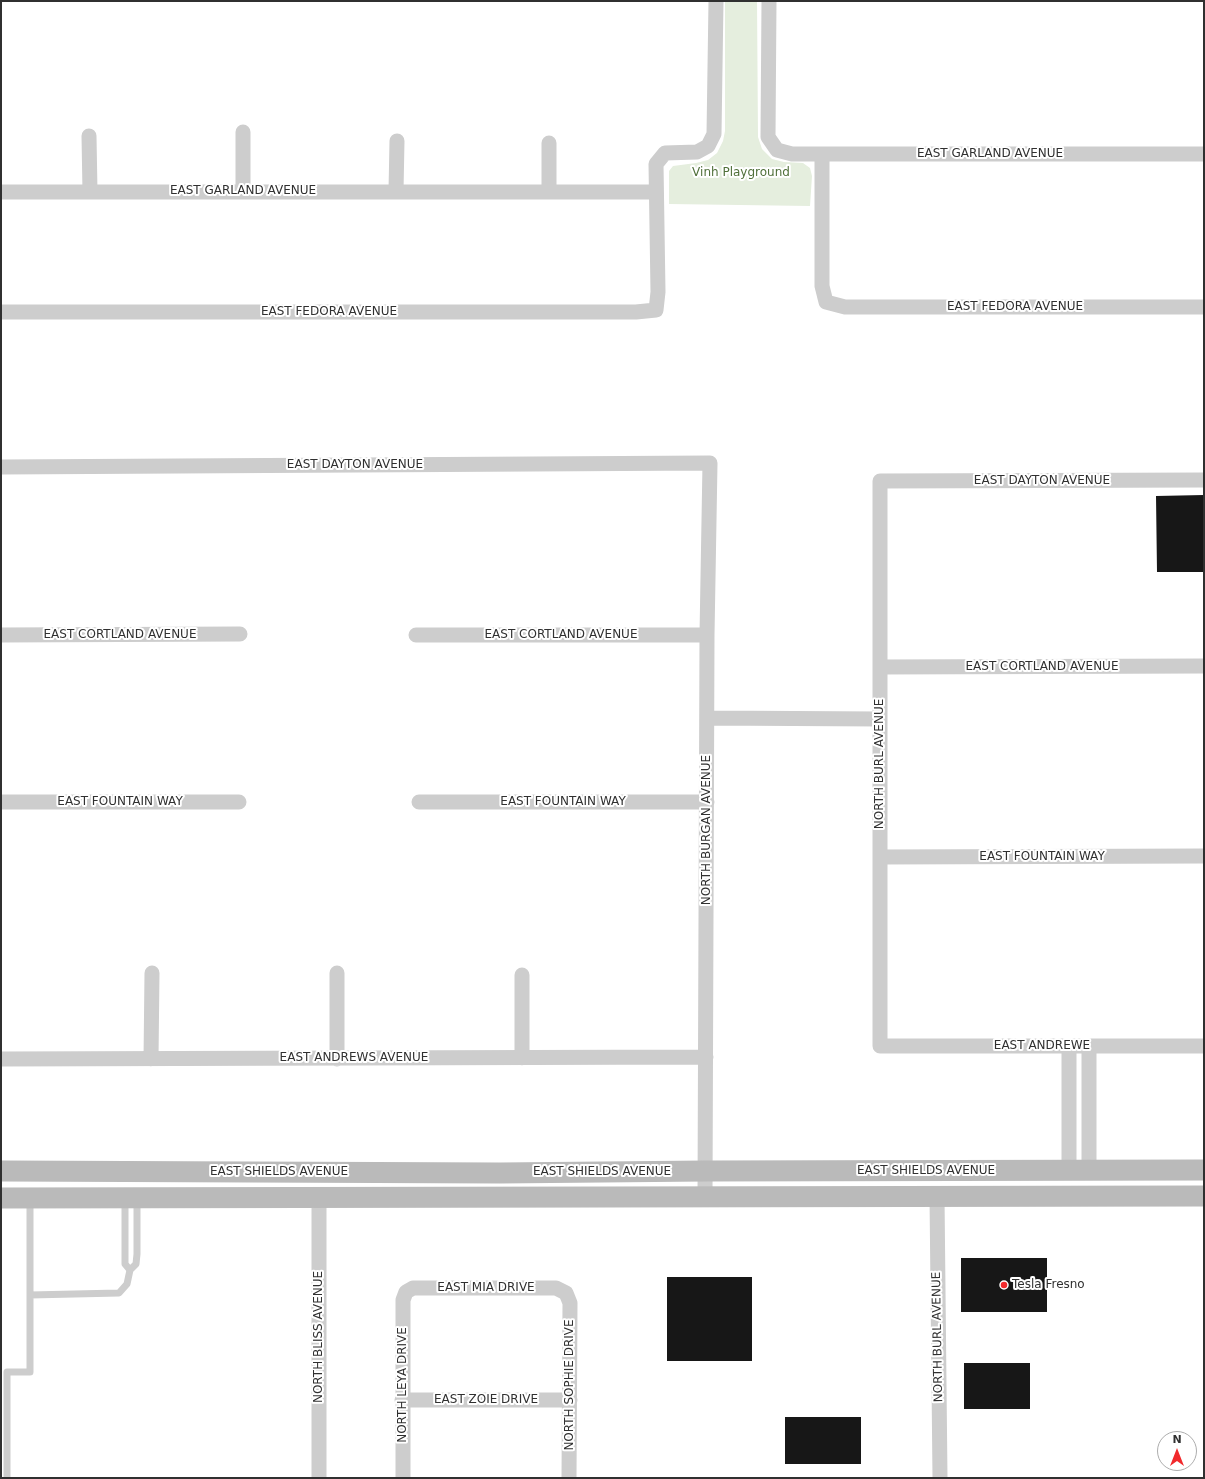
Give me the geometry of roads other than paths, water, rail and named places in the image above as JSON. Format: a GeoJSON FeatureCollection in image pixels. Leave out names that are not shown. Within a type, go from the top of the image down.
{"type":"FeatureCollection","features":[{"type":"Feature","properties":{"kind":"main road","name":"EAST SHIELDS AVENUE"},"geometry":{"type":"LineString","coordinates":[[1,1172],[500,1173],[1204,1170]]}},
{"type":"Feature","properties":{"kind":"main road"},"geometry":{"type":"LineString","coordinates":[[131,1196],[139,1186],[148,1184],[255,1183],[315,1172]]}},
{"type":"Feature","properties":{"kind":"main road"},"geometry":{"type":"LineString","coordinates":[[319,1197],[320,1190],[326,1184],[440,1183],[500,1173]]}},
{"type":"Feature","properties":{"kind":"main road","name":"EAST SHIELDS AVENUE"},"geometry":{"type":"LineString","coordinates":[[1,1198],[131,1196],[1204,1196]]}},
{"type":"Feature","properties":{"kind":"street"},"geometry":{"type":"LineString","coordinates":[[656,192],[656,164],[665,153],[697,152],[708,146],[714,134],[716,1]]}},
{"type":"Feature","properties":{"kind":"street","name":"EAST GARLAND AVENUE"},"geometry":{"type":"LineString","coordinates":[[768,1],[768,137],[777,150],[792,154],[1204,154]]}},
{"type":"Feature","properties":{"kind":"street"},"geometry":{"type":"LineString","coordinates":[[243,191],[244,132]]}},
{"type":"Feature","properties":{"kind":"street"},"geometry":{"type":"LineString","coordinates":[[89,136],[90,192]]}},
{"type":"Feature","properties":{"kind":"street"},"geometry":{"type":"LineString","coordinates":[[396,191],[397,141]]}},
{"type":"Feature","properties":{"kind":"street"},"geometry":{"type":"LineString","coordinates":[[549,144],[549,191]]}},
{"type":"Feature","properties":{"kind":"street","name":"EAST FEDORA AVENUE"},"geometry":{"type":"LineString","coordinates":[[822,154],[822,286],[826,302],[845,306],[1204,307]]}},
{"type":"Feature","properties":{"kind":"street","name":"EAST GARLAND AVENUE"},"geometry":{"type":"LineString","coordinates":[[1,192],[656,192]]}},
{"type":"Feature","properties":{"kind":"street","name":"EAST FEDORA AVENUE"},"geometry":{"type":"LineString","coordinates":[[1,312],[636,312],[656,310],[658,292],[656,192]]}},
{"type":"Feature","properties":{"kind":"street","name":"EAST DAYTON AVENUE"},"geometry":{"type":"LineString","coordinates":[[1,467],[710,463]]}},
{"type":"Feature","properties":{"kind":"street","name":"NORTH BURGAN AVENUE"},"geometry":{"type":"LineString","coordinates":[[706,1196],[706,718],[710,463]]}},
{"type":"Feature","properties":{"kind":"street","name":"EAST DAYTON AVENUE"},"geometry":{"type":"LineString","coordinates":[[880,482],[1204,480]]}},
{"type":"Feature","properties":{"kind":"street","name":"NORTH BURL AVENUE"},"geometry":{"type":"LineString","coordinates":[[880,482],[880,1046]]}},
{"type":"Feature","properties":{"kind":"street","name":"EAST CORTLAND AVENUE"},"geometry":{"type":"LineString","coordinates":[[1,635],[240,634]]}},
{"type":"Feature","properties":{"kind":"street","name":"EAST CORTLAND AVENUE"},"geometry":{"type":"LineString","coordinates":[[416,635],[707,635]]}},
{"type":"Feature","properties":{"kind":"street","name":"EAST CORTLAND AVENUE"},"geometry":{"type":"LineString","coordinates":[[880,667],[1204,666]]}},
{"type":"Feature","properties":{"kind":"street"},"geometry":{"type":"LineString","coordinates":[[706,718],[880,719]]}},
{"type":"Feature","properties":{"kind":"street","name":"EAST FOUNTAIN WAY"},"geometry":{"type":"LineString","coordinates":[[1,802],[239,802]]}},
{"type":"Feature","properties":{"kind":"street","name":"EAST FOUNTAIN WAY"},"geometry":{"type":"LineString","coordinates":[[419,802],[707,802]]}},
{"type":"Feature","properties":{"kind":"street","name":"EAST FOUNTAIN WAY"},"geometry":{"type":"LineString","coordinates":[[880,857],[1204,856]]}},
{"type":"Feature","properties":{"kind":"street"},"geometry":{"type":"LineString","coordinates":[[151,1059],[152,973]]}},
{"type":"Feature","properties":{"kind":"street"},"geometry":{"type":"LineString","coordinates":[[337,973],[337,1059]]}},
{"type":"Feature","properties":{"kind":"street"},"geometry":{"type":"LineString","coordinates":[[522,975],[522,1058]]}},
{"type":"Feature","properties":{"kind":"street","name":"EAST ANDREWE"},"geometry":{"type":"LineString","coordinates":[[880,1046],[1204,1046]]}},
{"type":"Feature","properties":{"kind":"street"},"geometry":{"type":"LineString","coordinates":[[1069,1046],[1079,1171]]}},
{"type":"Feature","properties":{"kind":"street"},"geometry":{"type":"LineString","coordinates":[[1079,1171],[1089,1046]]}},
{"type":"Feature","properties":{"kind":"street","name":"EAST ANDREWS AVENUE"},"geometry":{"type":"LineString","coordinates":[[1,1059],[706,1057]]}},
{"type":"Feature","properties":{"kind":"street","name":"NORTH BURL AVENUE"},"geometry":{"type":"LineString","coordinates":[[937,1196],[940,1478]]}},
{"type":"Feature","properties":{"kind":"street","name":"NORTH BLISS AVENUE"},"geometry":{"type":"LineString","coordinates":[[319,1197],[319,1478]]}},
{"type":"Feature","properties":{"kind":"street","name":"EAST MIA DRIVE"},"geometry":{"type":"LineString","coordinates":[[406,1292],[413,1288],[556,1288],[566,1293]]}},
{"type":"Feature","properties":{"kind":"street","name":"NORTH LEYA DRIVE"},"geometry":{"type":"LineString","coordinates":[[403,1478],[403,1300],[406,1292]]}},
{"type":"Feature","properties":{"kind":"street","name":"NORTH SOPHIE DRIVE"},"geometry":{"type":"LineString","coordinates":[[566,1293],[570,1303],[569,1478]]}},
{"type":"Feature","properties":{"kind":"street","name":"EAST ZOIE DRIVE"},"geometry":{"type":"LineString","coordinates":[[402,1400],[570,1400]]}},
{"type":"Feature","properties":{"kind":"lane"},"geometry":{"type":"LineString","coordinates":[[130,1270],[125,1264],[131,1196]]}},
{"type":"Feature","properties":{"kind":"lane"},"geometry":{"type":"LineString","coordinates":[[30,1295],[119,1293],[127,1284],[130,1270],[136,1264],[137,1254],[131,1196]]}},
{"type":"Feature","properties":{"kind":"lane"},"geometry":{"type":"LineString","coordinates":[[7,1478],[7,1372],[30,1372],[30,1198]]}},
{"type":"Feature","properties":{"kind":"place","name":"Tesla Fresno"},"geometry":{"type":"Point","coordinates":[1004,1285]}},
{"type":"Feature","properties":{"kind":"park label","name":"Vinh Playground"},"geometry":{"type":"Point","coordinates":[741,173]}}]}
